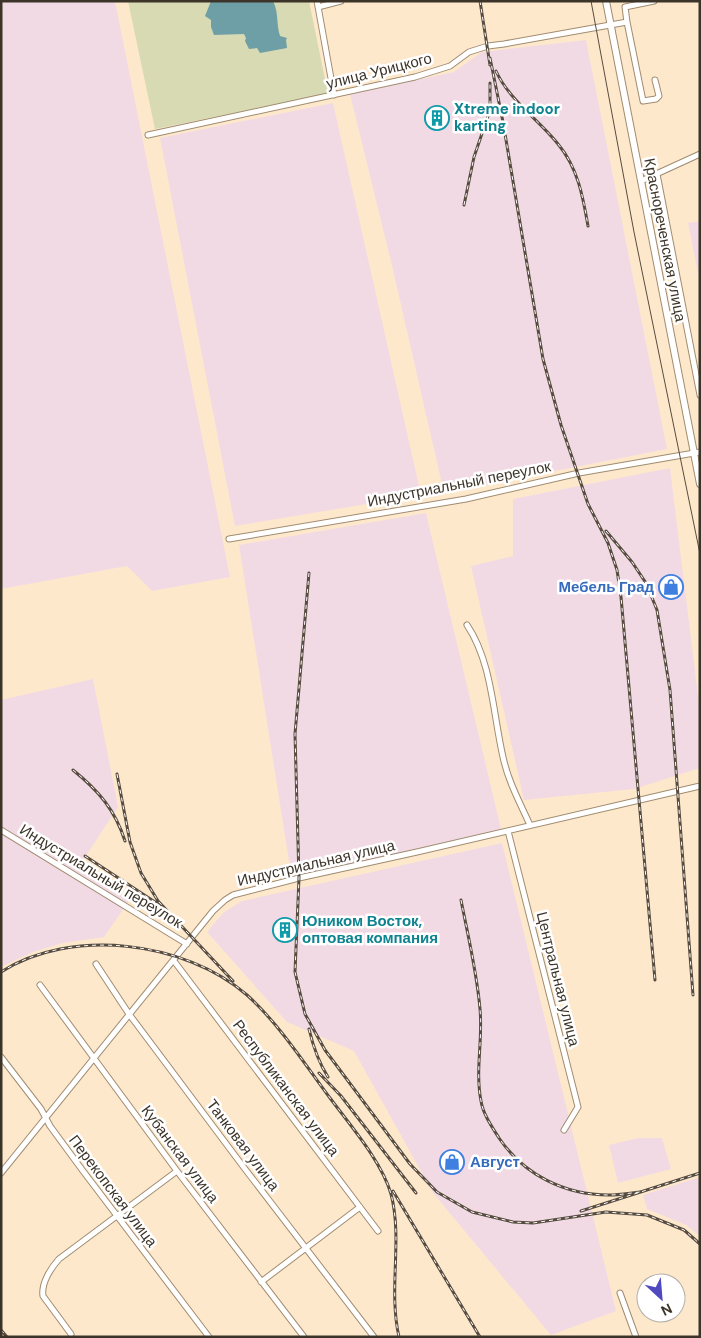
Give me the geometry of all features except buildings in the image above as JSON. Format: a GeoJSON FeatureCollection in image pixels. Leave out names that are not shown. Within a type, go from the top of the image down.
{"type":"FeatureCollection","features":[{"type":"Feature","properties":{"kind":"main road","name":"Краснореченская улица"},"geometry":{"type":"LineString","coordinates":[[606,1],[640,181],[697,452],[700,484]]}},
{"type":"Feature","properties":{"kind":"street"},"geometry":{"type":"LineString","coordinates":[[334,95],[317,4],[342,1]]}},
{"type":"Feature","properties":{"kind":"street"},"geometry":{"type":"LineString","coordinates":[[654,1],[624,4],[644,101],[656,99],[659,96],[655,80]]}},
{"type":"Feature","properties":{"kind":"street","name":"улица Урицкого"},"geometry":{"type":"LineString","coordinates":[[148,135],[415,77],[450,66],[469,52],[488,46],[627,22]]}},
{"type":"Feature","properties":{"kind":"street"},"geometry":{"type":"LineString","coordinates":[[640,181],[700,154]]}},
{"type":"Feature","properties":{"kind":"street"},"geometry":{"type":"LineString","coordinates":[[657,174],[700,395]]}},
{"type":"Feature","properties":{"kind":"street","name":"Индустриальный переулок"},"geometry":{"type":"LineString","coordinates":[[229,540],[466,499],[579,473],[697,452]]}},
{"type":"Feature","properties":{"kind":"street"},"geometry":{"type":"LineString","coordinates":[[466,625],[475,638],[481,654],[508,778],[530,825]]}},
{"type":"Feature","properties":{"kind":"street","name":"Индустриальная улица"},"geometry":{"type":"LineString","coordinates":[[1,1173],[128,1014],[174,961],[213,911],[225,900],[247,890],[700,786]]}},
{"type":"Feature","properties":{"kind":"street","name":"Индустриальный переулок"},"geometry":{"type":"LineString","coordinates":[[1,830],[187,944]]}},
{"type":"Feature","properties":{"kind":"street","name":"Центральная улица"},"geometry":{"type":"LineString","coordinates":[[508,831],[578,1107],[564,1130]]}},
{"type":"Feature","properties":{"kind":"street","name":"Республиканская улица"},"geometry":{"type":"LineString","coordinates":[[174,961],[378,1231]]}},
{"type":"Feature","properties":{"kind":"street","name":"Танковая улица"},"geometry":{"type":"LineString","coordinates":[[96,964],[128,1014],[374,1337]]}},
{"type":"Feature","properties":{"kind":"street","name":"Кубанская улица"},"geometry":{"type":"LineString","coordinates":[[40,985],[177,1171],[304,1337]]}},
{"type":"Feature","properties":{"kind":"street","name":"Перекопская улица"},"geometry":{"type":"LineString","coordinates":[[1,1057],[116,1216],[209,1337]]}},
{"type":"Feature","properties":{"kind":"street"},"geometry":{"type":"LineString","coordinates":[[71,1334],[43,1296],[42,1292],[48,1275],[59,1259],[177,1171]]}},
{"type":"Feature","properties":{"kind":"street"},"geometry":{"type":"LineString","coordinates":[[262,1282],[360,1207]]}},
{"type":"Feature","properties":{"kind":"street"},"geometry":{"type":"LineString","coordinates":[[620,1293],[636,1337]]}},
{"type":"Feature","properties":{"kind":"shaded area"},"geometry":{"type":"Polygon","coordinates":[[[1,1],[115,1],[230,577],[152,591],[127,566],[1,589],[1,1]]]}},
{"type":"Feature","properties":{"kind":"shaded area"},"geometry":{"type":"Polygon","coordinates":[[[586,40],[667,449],[444,493],[350,94],[454,72],[482,52],[586,40]]]}},
{"type":"Feature","properties":{"kind":"shaded area"},"geometry":{"type":"Polygon","coordinates":[[[333,103],[421,495],[235,526],[160,138],[333,103]]]}},
{"type":"Feature","properties":{"kind":"shaded area"},"geometry":{"type":"Polygon","coordinates":[[[700,221],[700,282],[688,223],[700,221]]]}},
{"type":"Feature","properties":{"kind":"shaded area"},"geometry":{"type":"Polygon","coordinates":[[[670,468],[700,712],[700,768],[634,789],[524,800],[471,566],[513,556],[513,499],[670,468]]]}},
{"type":"Feature","properties":{"kind":"shaded area"},"geometry":{"type":"Polygon","coordinates":[[[426,513],[501,829],[292,880],[239,545],[426,513]]]}},
{"type":"Feature","properties":{"kind":"shaded area"},"geometry":{"type":"Polygon","coordinates":[[[93,679],[118,807],[78,868],[129,901],[104,937],[63,943],[33,952],[1,967],[1,700],[93,679]]]}},
{"type":"Feature","properties":{"kind":"shaded area"},"geometry":{"type":"Polygon","coordinates":[[[502,843],[616,1311],[551,1335],[433,1193],[354,1051],[287,1022],[207,932],[224,912],[242,901],[502,843]]]}},
{"type":"Feature","properties":{"kind":"shaded area"},"geometry":{"type":"Polygon","coordinates":[[[638,1138],[662,1138],[671,1169],[618,1183],[609,1145],[638,1138]]]}},
{"type":"Feature","properties":{"kind":"shaded area"},"geometry":{"type":"Polygon","coordinates":[[[700,1177],[700,1236],[686,1225],[647,1209],[643,1195],[700,1177]]]}},
{"type":"Feature","properties":{"kind":"green space"},"geometry":{"type":"Polygon","coordinates":[[[128,1],[309,1],[328,94],[155,129],[128,1]]]}},
{"type":"Feature","properties":{"kind":"water"},"geometry":{"type":"Polygon","coordinates":[[[211,1],[273,1],[280,36],[287,38],[287,48],[260,53],[257,48],[249,49],[244,34],[214,35],[211,20],[205,16],[211,1]]]}},
{"type":"Feature","properties":{"kind":"tram line"},"geometry":{"type":"LineString","coordinates":[[591,1],[634,232],[700,554]]}},
{"type":"Feature","properties":{"kind":"railway"},"geometry":{"type":"LineString","coordinates":[[480,1],[490,65]]}},
{"type":"Feature","properties":{"kind":"railway"},"geometry":{"type":"LineString","coordinates":[[490,58],[503,122],[543,359],[561,425],[588,504],[608,543],[617,570],[655,980]]}},
{"type":"Feature","properties":{"kind":"railway"},"geometry":{"type":"LineString","coordinates":[[496,71],[508,91],[565,153],[579,183],[588,226]]}},
{"type":"Feature","properties":{"kind":"railway"},"geometry":{"type":"LineString","coordinates":[[464,205],[474,157],[490,110],[490,83]]}},
{"type":"Feature","properties":{"kind":"railway"},"geometry":{"type":"LineString","coordinates":[[606,531],[632,562],[646,583],[657,610],[670,690],[693,995]]}},
{"type":"Feature","properties":{"kind":"railway"},"geometry":{"type":"LineString","coordinates":[[309,573],[295,734],[299,878],[295,972],[305,1014],[325,1050],[410,1164],[437,1192],[472,1212],[513,1222],[533,1223],[606,1212],[647,1215],[684,1230],[700,1244]]}},
{"type":"Feature","properties":{"kind":"railway"},"geometry":{"type":"LineString","coordinates":[[73,770],[91,786],[111,810],[125,841]]}},
{"type":"Feature","properties":{"kind":"railway"},"geometry":{"type":"LineString","coordinates":[[117,774],[130,842],[141,873],[158,901],[233,981]]}},
{"type":"Feature","properties":{"kind":"railway"},"geometry":{"type":"LineString","coordinates":[[85,856],[158,904]]}},
{"type":"Feature","properties":{"kind":"railway"},"geometry":{"type":"LineString","coordinates":[[461,900],[479,995],[481,1032],[479,1089],[484,1111],[499,1138],[521,1163],[533,1172],[561,1187],[593,1194],[613,1195],[640,1192]]}},
{"type":"Feature","properties":{"kind":"railway"},"geometry":{"type":"LineString","coordinates":[[1,972],[29,958],[60,949],[93,945],[127,946],[160,952],[192,962],[222,977],[259,1006],[291,1044],[365,1144],[387,1182],[391,1194],[396,1229],[395,1301],[399,1337]]}},
{"type":"Feature","properties":{"kind":"railway"},"geometry":{"type":"LineString","coordinates":[[309,1029],[312,1042],[328,1077]]}},
{"type":"Feature","properties":{"kind":"railway"},"geometry":{"type":"LineString","coordinates":[[319,1073],[341,1096],[416,1193]]}},
{"type":"Feature","properties":{"kind":"railway"},"geometry":{"type":"LineString","coordinates":[[581,1211],[700,1173]]}},
{"type":"Feature","properties":{"kind":"railway"},"geometry":{"type":"LineString","coordinates":[[393,1191],[480,1337]]}},
{"type":"Feature","properties":{"kind":"railway"},"geometry":{"type":"LineString","coordinates":[[1,1330],[7,1337]]}},
{"type":"Feature","properties":{"kind":"place","name":"Xtreme indoor karting"},"geometry":{"type":"Point","coordinates":[437,118]}},
{"type":"Feature","properties":{"kind":"place","name":"Мебель Град"},"geometry":{"type":"Point","coordinates":[671,587]}},
{"type":"Feature","properties":{"kind":"place","name":"Юником Восток, оптовая компания"},"geometry":{"type":"Point","coordinates":[285,930]}},
{"type":"Feature","properties":{"kind":"place","name":"Август"},"geometry":{"type":"Point","coordinates":[452,1162]}}]}
